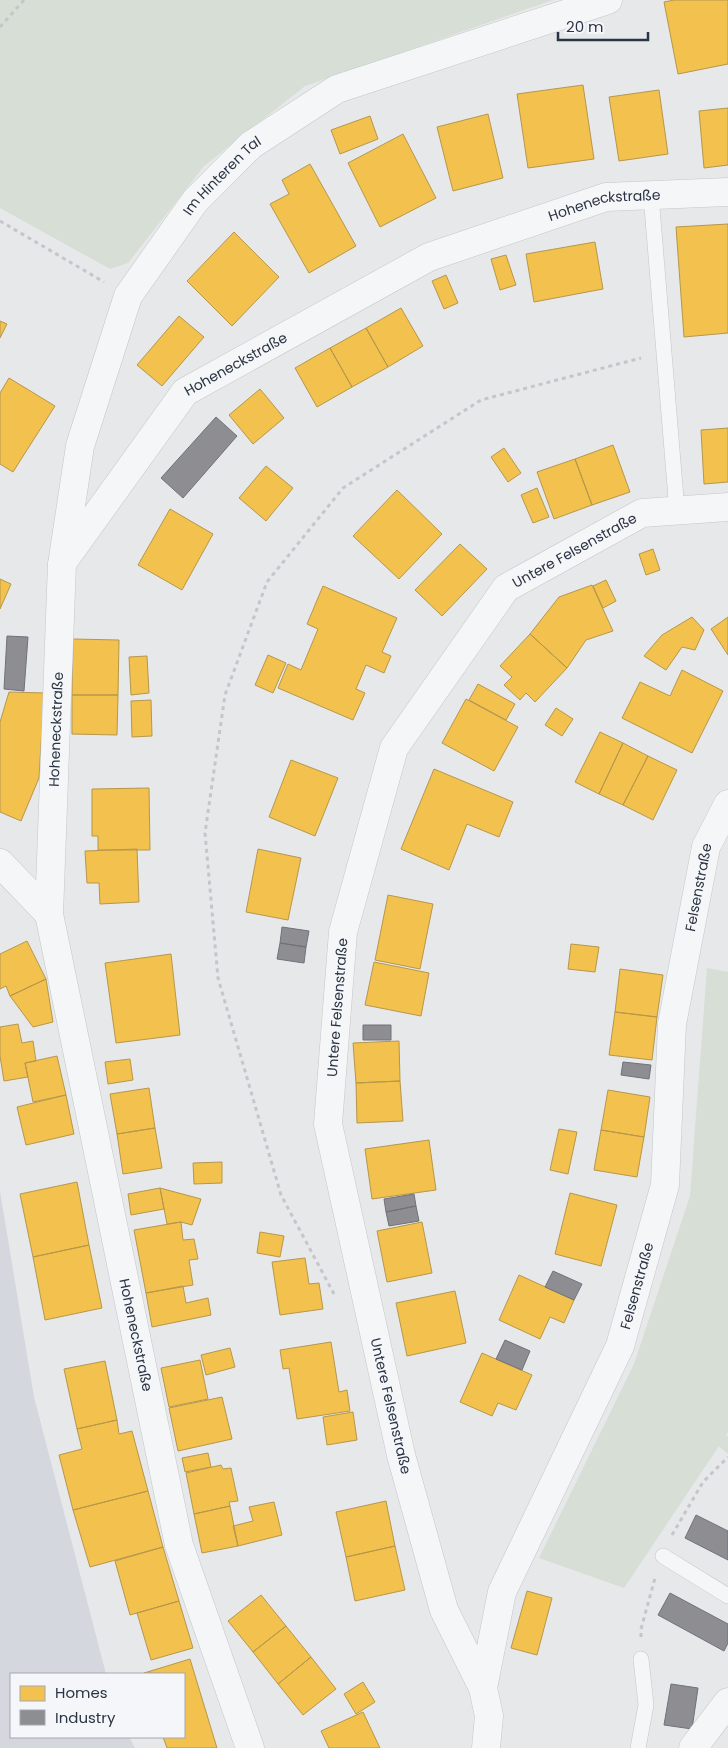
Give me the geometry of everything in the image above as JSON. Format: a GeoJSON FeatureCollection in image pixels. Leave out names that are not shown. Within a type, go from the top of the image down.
{"type":"FeatureCollection","features":[{"type":"Feature","properties":{"kind":"street","name":"Im Hinteren Tal"},"geometry":{"type":"LineString","coordinates":[[62,564],[80,446],[128,296],[195,201],[250,145],[337,89],[608,0]]}},
{"type":"Feature","properties":{"kind":"street","name":"Hoheneckstraße"},"geometry":{"type":"LineString","coordinates":[[250,1748],[179,1545],[49,914],[62,564],[185,392],[428,257],[606,197],[728,192]]}},
{"type":"Feature","properties":{"kind":"street","name":"Untere Felsenstraße"},"geometry":{"type":"LineString","coordinates":[[483,1688],[444,1610],[401,1455],[328,1124],[343,932],[394,748],[506,588],[642,513],[728,507]]}},
{"type":"Feature","properties":{"kind":"street","name":"Felsenstraße"},"geometry":{"type":"LineString","coordinates":[[486,1748],[489,1716],[483,1688],[502,1592],[620,1346],[665,1185],[672,1024],[706,847],[728,804]]}},
{"type":"Feature","properties":{"kind":"street"},"geometry":{"type":"LineString","coordinates":[[0,863],[49,914]]}},
{"type":"Feature","properties":{"kind":"street"},"geometry":{"type":"LineString","coordinates":[[693,1748],[728,1702]]}},
{"type":"Feature","properties":{"kind":"lane"},"geometry":{"type":"LineString","coordinates":[[651,195],[677,511]]}},
{"type":"Feature","properties":{"kind":"lane"},"geometry":{"type":"LineString","coordinates":[[663,1556],[728,1596]]}},
{"type":"Feature","properties":{"kind":"lane"},"geometry":{"type":"LineString","coordinates":[[638,1748],[646,1705],[641,1659]]}},
{"type":"Feature","properties":{"kind":"path"},"geometry":{"type":"LineString","coordinates":[[0,28],[24,0]]}},
{"type":"Feature","properties":{"kind":"path"},"geometry":{"type":"LineString","coordinates":[[0,221],[128,296]]}},
{"type":"Feature","properties":{"kind":"path"},"geometry":{"type":"LineString","coordinates":[[334,1294],[281,1195],[218,978],[205,833],[225,694],[267,582],[343,488],[481,400],[664,352]]}},
{"type":"Feature","properties":{"kind":"shaded area"},"geometry":{"type":"Polygon","coordinates":[[[0,0],[553,0],[305,86],[204,166],[128,263],[110,269],[0,208],[0,0]]]}},
{"type":"Feature","properties":{"kind":"shaded area"},"geometry":{"type":"Polygon","coordinates":[[[707,968],[728,972],[728,1432],[725,1437],[728,1435],[728,1454],[719,1446],[624,1588],[539,1558],[634,1364],[690,1196],[707,968]]]}},
{"type":"Feature","properties":{"kind":"shaded area"},"geometry":{"type":"Polygon","coordinates":[[[0,1191],[34,1397],[106,1673],[10,1673],[10,1738],[130,1738],[135,1748],[0,1748],[0,1191]]]}},
{"type":"Feature","properties":{"kind":"building: Homes"},"geometry":{"type":"Polygon","coordinates":[[[674,0],[728,0],[728,64],[678,74],[664,2],[674,0]]]}},
{"type":"Feature","properties":{"kind":"building: Homes"},"geometry":{"type":"Polygon","coordinates":[[[583,85],[594,159],[528,168],[517,94],[583,85]]]}},
{"type":"Feature","properties":{"kind":"building: Homes"},"geometry":{"type":"Polygon","coordinates":[[[659,90],[668,154],[619,161],[609,97],[659,90]]]}},
{"type":"Feature","properties":{"kind":"building: Homes"},"geometry":{"type":"Polygon","coordinates":[[[728,108],[728,165],[704,168],[699,111],[728,108]]]}},
{"type":"Feature","properties":{"kind":"building: Homes"},"geometry":{"type":"Polygon","coordinates":[[[488,114],[503,178],[453,191],[437,127],[488,114]]]}},
{"type":"Feature","properties":{"kind":"building: Homes"},"geometry":{"type":"Polygon","coordinates":[[[370,116],[378,139],[340,154],[331,130],[370,116]]]}},
{"type":"Feature","properties":{"kind":"building: Homes"},"geometry":{"type":"Polygon","coordinates":[[[403,134],[436,198],[380,227],[348,163],[403,134]]]}},
{"type":"Feature","properties":{"kind":"building: Homes"},"geometry":{"type":"Polygon","coordinates":[[[310,164],[356,246],[309,273],[270,204],[289,194],[282,180],[310,164]]]}},
{"type":"Feature","properties":{"kind":"building: Homes"},"geometry":{"type":"Polygon","coordinates":[[[728,224],[728,333],[684,337],[676,227],[728,224]]]}},
{"type":"Feature","properties":{"kind":"building: Homes"},"geometry":{"type":"Polygon","coordinates":[[[234,232],[279,277],[232,326],[187,281],[234,232]]]}},
{"type":"Feature","properties":{"kind":"building: Homes"},"geometry":{"type":"Polygon","coordinates":[[[595,242],[603,289],[534,302],[526,254],[595,242]]]}},
{"type":"Feature","properties":{"kind":"building: Homes"},"geometry":{"type":"Polygon","coordinates":[[[506,255],[516,285],[500,290],[491,259],[506,255]]]}},
{"type":"Feature","properties":{"kind":"building: Homes"},"geometry":{"type":"Polygon","coordinates":[[[446,275],[458,303],[444,309],[432,281],[446,275]]]}},
{"type":"Feature","properties":{"kind":"building: Homes"},"geometry":{"type":"Polygon","coordinates":[[[401,308],[423,346],[388,367],[366,328],[401,308]]]}},
{"type":"Feature","properties":{"kind":"building: Homes"},"geometry":{"type":"Polygon","coordinates":[[[179,316],[204,337],[162,386],[137,365],[179,316]]]}},
{"type":"Feature","properties":{"kind":"building: Homes"},"geometry":{"type":"Polygon","coordinates":[[[0,321],[7,324],[0,338],[0,321]]]}},
{"type":"Feature","properties":{"kind":"building: Homes"},"geometry":{"type":"Polygon","coordinates":[[[366,328],[388,367],[352,387],[330,348],[366,328]]]}},
{"type":"Feature","properties":{"kind":"building: Homes"},"geometry":{"type":"Polygon","coordinates":[[[330,348],[352,387],[317,407],[295,368],[330,348]]]}},
{"type":"Feature","properties":{"kind":"building: Homes"},"geometry":{"type":"Polygon","coordinates":[[[9,378],[55,406],[13,472],[0,464],[0,393],[9,378]]]}},
{"type":"Feature","properties":{"kind":"building: Homes"},"geometry":{"type":"Polygon","coordinates":[[[260,389],[284,418],[253,444],[229,415],[260,389]]]}},
{"type":"Feature","properties":{"kind":"building: Homes"},"geometry":{"type":"Polygon","coordinates":[[[728,428],[728,482],[704,484],[701,430],[728,428]]]}},
{"type":"Feature","properties":{"kind":"building: Homes"},"geometry":{"type":"Polygon","coordinates":[[[613,445],[630,492],[592,505],[575,459],[613,445]]]}},
{"type":"Feature","properties":{"kind":"building: Homes"},"geometry":{"type":"Polygon","coordinates":[[[504,448],[521,473],[508,482],[491,457],[504,448]]]}},
{"type":"Feature","properties":{"kind":"building: Homes"},"geometry":{"type":"Polygon","coordinates":[[[575,459],[592,505],[554,519],[537,472],[575,459]]]}},
{"type":"Feature","properties":{"kind":"building: Homes"},"geometry":{"type":"Polygon","coordinates":[[[266,466],[293,488],[266,521],[239,498],[266,466]]]}},
{"type":"Feature","properties":{"kind":"building: Homes"},"geometry":{"type":"Polygon","coordinates":[[[537,488],[549,517],[533,523],[521,495],[537,488]]]}},
{"type":"Feature","properties":{"kind":"building: Homes"},"geometry":{"type":"Polygon","coordinates":[[[397,490],[442,534],[399,579],[353,536],[397,490]]]}},
{"type":"Feature","properties":{"kind":"building: Homes"},"geometry":{"type":"Polygon","coordinates":[[[170,509],[213,534],[182,590],[138,565],[170,509]]]}},
{"type":"Feature","properties":{"kind":"building: Homes"},"geometry":{"type":"Polygon","coordinates":[[[460,544],[487,569],[442,616],[415,590],[460,544]]]}},
{"type":"Feature","properties":{"kind":"building: Homes"},"geometry":{"type":"Polygon","coordinates":[[[653,549],[660,570],[646,575],[639,554],[653,549]]]}},
{"type":"Feature","properties":{"kind":"building: Homes"},"geometry":{"type":"Polygon","coordinates":[[[0,579],[11,584],[0,609],[0,579]]]}},
{"type":"Feature","properties":{"kind":"building: Homes"},"geometry":{"type":"Polygon","coordinates":[[[606,580],[616,601],[603,608],[593,586],[606,580]]]}},
{"type":"Feature","properties":{"kind":"building: Homes"},"geometry":{"type":"Polygon","coordinates":[[[592,585],[613,631],[586,640],[567,668],[530,634],[559,597],[592,585]]]}},
{"type":"Feature","properties":{"kind":"building: Homes"},"geometry":{"type":"Polygon","coordinates":[[[323,586],[397,618],[382,652],[391,656],[384,673],[366,665],[356,689],[365,693],[353,720],[278,688],[288,664],[301,670],[318,629],[307,624],[323,586]]]}},
{"type":"Feature","properties":{"kind":"building: Homes"},"geometry":{"type":"Polygon","coordinates":[[[692,617],[704,630],[695,650],[682,647],[666,670],[644,656],[662,635],[692,617]]]}},
{"type":"Feature","properties":{"kind":"building: Homes"},"geometry":{"type":"Polygon","coordinates":[[[728,617],[728,655],[711,629],[728,617]]]}},
{"type":"Feature","properties":{"kind":"building: Homes"},"geometry":{"type":"Polygon","coordinates":[[[530,634],[567,668],[535,702],[526,693],[520,700],[504,685],[512,677],[500,666],[530,634]]]}},
{"type":"Feature","properties":{"kind":"building: Homes"},"geometry":{"type":"Polygon","coordinates":[[[73,639],[119,640],[118,695],[72,695],[73,639]]]}},
{"type":"Feature","properties":{"kind":"building: Homes"},"geometry":{"type":"Polygon","coordinates":[[[268,655],[286,663],[273,693],[255,685],[268,655]]]}},
{"type":"Feature","properties":{"kind":"building: Homes"},"geometry":{"type":"Polygon","coordinates":[[[147,656],[149,693],[131,695],[129,657],[147,656]]]}},
{"type":"Feature","properties":{"kind":"building: Homes"},"geometry":{"type":"Polygon","coordinates":[[[682,670],[723,691],[692,753],[622,718],[640,682],[670,696],[682,670]]]}},
{"type":"Feature","properties":{"kind":"building: Homes"},"geometry":{"type":"Polygon","coordinates":[[[478,684],[515,704],[506,720],[469,700],[478,684]]]}},
{"type":"Feature","properties":{"kind":"building: Homes"},"geometry":{"type":"Polygon","coordinates":[[[9,692],[44,693],[39,778],[21,821],[0,812],[0,722],[9,692]]]}},
{"type":"Feature","properties":{"kind":"building: Homes"},"geometry":{"type":"Polygon","coordinates":[[[72,695],[118,695],[117,735],[72,734],[72,695]]]}},
{"type":"Feature","properties":{"kind":"building: Homes"},"geometry":{"type":"Polygon","coordinates":[[[466,699],[518,727],[494,771],[442,743],[466,699]]]}},
{"type":"Feature","properties":{"kind":"building: Homes"},"geometry":{"type":"Polygon","coordinates":[[[151,700],[152,736],[132,737],[131,701],[151,700]]]}},
{"type":"Feature","properties":{"kind":"building: Homes"},"geometry":{"type":"Polygon","coordinates":[[[556,708],[573,719],[562,736],[545,725],[556,708]]]}},
{"type":"Feature","properties":{"kind":"building: Homes"},"geometry":{"type":"Polygon","coordinates":[[[600,732],[623,743],[599,794],[575,782],[600,732]]]}},
{"type":"Feature","properties":{"kind":"building: Homes"},"geometry":{"type":"Polygon","coordinates":[[[623,743],[648,756],[623,805],[599,794],[623,743]]]}},
{"type":"Feature","properties":{"kind":"building: Homes"},"geometry":{"type":"Polygon","coordinates":[[[648,756],[677,770],[653,820],[623,805],[648,756]]]}},
{"type":"Feature","properties":{"kind":"building: Homes"},"geometry":{"type":"Polygon","coordinates":[[[291,760],[338,778],[315,836],[269,817],[291,760]]]}},
{"type":"Feature","properties":{"kind":"building: Homes"},"geometry":{"type":"Polygon","coordinates":[[[434,769],[513,802],[499,837],[467,824],[449,870],[401,849],[434,769]]]}},
{"type":"Feature","properties":{"kind":"building: Homes"},"geometry":{"type":"Polygon","coordinates":[[[149,788],[150,850],[98,850],[98,836],[92,836],[92,789],[149,788]]]}},
{"type":"Feature","properties":{"kind":"building: Homes"},"geometry":{"type":"Polygon","coordinates":[[[137,849],[139,902],[100,904],[99,883],[87,883],[85,851],[137,849]]]}},
{"type":"Feature","properties":{"kind":"building: Homes"},"geometry":{"type":"Polygon","coordinates":[[[258,849],[301,858],[288,920],[246,912],[258,849]]]}},
{"type":"Feature","properties":{"kind":"building: Homes"},"geometry":{"type":"Polygon","coordinates":[[[388,895],[433,904],[420,969],[375,960],[388,895]]]}},
{"type":"Feature","properties":{"kind":"building: Homes"},"geometry":{"type":"Polygon","coordinates":[[[27,941],[46,979],[10,996],[6,986],[0,989],[0,954],[27,941]]]}},
{"type":"Feature","properties":{"kind":"building: Homes"},"geometry":{"type":"Polygon","coordinates":[[[571,944],[599,947],[595,972],[568,969],[571,944]]]}},
{"type":"Feature","properties":{"kind":"building: Homes"},"geometry":{"type":"Polygon","coordinates":[[[171,954],[180,1035],[116,1043],[105,963],[171,954]]]}},
{"type":"Feature","properties":{"kind":"building: Homes"},"geometry":{"type":"Polygon","coordinates":[[[374,962],[429,973],[421,1016],[365,1005],[374,962]]]}},
{"type":"Feature","properties":{"kind":"building: Homes"},"geometry":{"type":"Polygon","coordinates":[[[620,969],[663,975],[657,1017],[615,1012],[620,969]]]}},
{"type":"Feature","properties":{"kind":"building: Homes"},"geometry":{"type":"Polygon","coordinates":[[[46,979],[53,1022],[33,1027],[10,996],[46,979]]]}},
{"type":"Feature","properties":{"kind":"building: Homes"},"geometry":{"type":"Polygon","coordinates":[[[615,1012],[657,1017],[652,1060],[609,1055],[615,1012]]]}},
{"type":"Feature","properties":{"kind":"building: Homes"},"geometry":{"type":"Polygon","coordinates":[[[18,1024],[22,1043],[33,1041],[36,1061],[25,1063],[28,1077],[4,1081],[0,1056],[0,1027],[18,1024]]]}},
{"type":"Feature","properties":{"kind":"building: Homes"},"geometry":{"type":"Polygon","coordinates":[[[399,1041],[400,1081],[356,1083],[353,1043],[399,1041]]]}},
{"type":"Feature","properties":{"kind":"building: Homes"},"geometry":{"type":"Polygon","coordinates":[[[57,1056],[66,1095],[33,1102],[25,1063],[57,1056]]]}},
{"type":"Feature","properties":{"kind":"building: Homes"},"geometry":{"type":"Polygon","coordinates":[[[130,1059],[133,1080],[108,1084],[105,1062],[130,1059]]]}},
{"type":"Feature","properties":{"kind":"building: Homes"},"geometry":{"type":"Polygon","coordinates":[[[400,1081],[403,1121],[357,1123],[356,1083],[400,1081]]]}},
{"type":"Feature","properties":{"kind":"building: Homes"},"geometry":{"type":"Polygon","coordinates":[[[149,1088],[155,1128],[117,1134],[110,1094],[149,1088]]]}},
{"type":"Feature","properties":{"kind":"building: Homes"},"geometry":{"type":"Polygon","coordinates":[[[608,1090],[650,1097],[644,1137],[601,1130],[608,1090]]]}},
{"type":"Feature","properties":{"kind":"building: Homes"},"geometry":{"type":"Polygon","coordinates":[[[66,1095],[74,1134],[26,1145],[17,1107],[66,1095]]]}},
{"type":"Feature","properties":{"kind":"building: Homes"},"geometry":{"type":"Polygon","coordinates":[[[155,1128],[162,1168],[123,1174],[117,1134],[155,1128]]]}},
{"type":"Feature","properties":{"kind":"building: Homes"},"geometry":{"type":"Polygon","coordinates":[[[559,1129],[577,1132],[568,1174],[550,1170],[559,1129]]]}},
{"type":"Feature","properties":{"kind":"building: Homes"},"geometry":{"type":"Polygon","coordinates":[[[601,1130],[644,1137],[637,1177],[594,1170],[601,1130]]]}},
{"type":"Feature","properties":{"kind":"building: Homes"},"geometry":{"type":"Polygon","coordinates":[[[429,1140],[436,1190],[372,1199],[365,1149],[429,1140]]]}},
{"type":"Feature","properties":{"kind":"building: Homes"},"geometry":{"type":"Polygon","coordinates":[[[222,1162],[222,1183],[194,1184],[193,1163],[222,1162]]]}},
{"type":"Feature","properties":{"kind":"building: Homes"},"geometry":{"type":"Polygon","coordinates":[[[77,1182],[89,1245],[33,1257],[20,1194],[77,1182]]]}},
{"type":"Feature","properties":{"kind":"building: Homes"},"geometry":{"type":"Polygon","coordinates":[[[160,1188],[164,1209],[131,1215],[128,1194],[160,1188]]]}},
{"type":"Feature","properties":{"kind":"building: Homes"},"geometry":{"type":"Polygon","coordinates":[[[160,1188],[201,1199],[192,1225],[181,1222],[167,1224],[160,1188]]]}},
{"type":"Feature","properties":{"kind":"building: Homes"},"geometry":{"type":"Polygon","coordinates":[[[570,1193],[617,1205],[601,1266],[555,1254],[570,1193]]]}},
{"type":"Feature","properties":{"kind":"building: Homes"},"geometry":{"type":"Polygon","coordinates":[[[181,1222],[183,1240],[194,1239],[198,1259],[189,1260],[193,1285],[146,1293],[134,1230],[181,1222]]]}},
{"type":"Feature","properties":{"kind":"building: Homes"},"geometry":{"type":"Polygon","coordinates":[[[422,1222],[432,1273],[387,1282],[377,1231],[422,1222]]]}},
{"type":"Feature","properties":{"kind":"building: Homes"},"geometry":{"type":"Polygon","coordinates":[[[260,1232],[284,1236],[280,1257],[257,1253],[260,1232]]]}},
{"type":"Feature","properties":{"kind":"building: Homes"},"geometry":{"type":"Polygon","coordinates":[[[89,1245],[102,1308],[45,1320],[33,1257],[89,1245]]]}},
{"type":"Feature","properties":{"kind":"building: Homes"},"geometry":{"type":"Polygon","coordinates":[[[305,1258],[309,1284],[319,1283],[323,1309],[280,1315],[272,1262],[305,1258]]]}},
{"type":"Feature","properties":{"kind":"building: Homes"},"geometry":{"type":"Polygon","coordinates":[[[519,1275],[574,1300],[564,1323],[550,1317],[540,1339],[499,1320],[519,1275]]]}},
{"type":"Feature","properties":{"kind":"building: Homes"},"geometry":{"type":"Polygon","coordinates":[[[183,1286],[186,1303],[208,1298],[211,1315],[152,1327],[146,1293],[183,1286]]]}},
{"type":"Feature","properties":{"kind":"building: Homes"},"geometry":{"type":"Polygon","coordinates":[[[455,1291],[466,1343],[407,1356],[396,1303],[455,1291]]]}},
{"type":"Feature","properties":{"kind":"building: Homes"},"geometry":{"type":"Polygon","coordinates":[[[331,1342],[339,1392],[347,1390],[350,1411],[297,1419],[289,1368],[283,1369],[280,1350],[331,1342]]]}},
{"type":"Feature","properties":{"kind":"building: Homes"},"geometry":{"type":"Polygon","coordinates":[[[230,1348],[235,1367],[206,1375],[201,1355],[230,1348]]]}},
{"type":"Feature","properties":{"kind":"building: Homes"},"geometry":{"type":"Polygon","coordinates":[[[482,1353],[532,1375],[516,1410],[498,1403],[492,1416],[460,1402],[482,1353]]]}},
{"type":"Feature","properties":{"kind":"building: Homes"},"geometry":{"type":"Polygon","coordinates":[[[200,1360],[208,1399],[169,1407],[161,1368],[200,1360]]]}},
{"type":"Feature","properties":{"kind":"building: Homes"},"geometry":{"type":"Polygon","coordinates":[[[105,1361],[117,1420],[77,1429],[64,1369],[105,1361]]]}},
{"type":"Feature","properties":{"kind":"building: Homes"},"geometry":{"type":"Polygon","coordinates":[[[222,1397],[232,1439],[178,1451],[169,1408],[222,1397]]]}},
{"type":"Feature","properties":{"kind":"building: Homes"},"geometry":{"type":"Polygon","coordinates":[[[353,1412],[357,1440],[327,1445],[323,1417],[353,1412]]]}},
{"type":"Feature","properties":{"kind":"building: Homes"},"geometry":{"type":"Polygon","coordinates":[[[117,1420],[119,1434],[132,1431],[148,1491],[73,1510],[59,1455],[82,1449],[77,1429],[117,1420]]]}},
{"type":"Feature","properties":{"kind":"building: Homes"},"geometry":{"type":"Polygon","coordinates":[[[208,1453],[211,1467],[185,1472],[182,1458],[208,1453]]]}},
{"type":"Feature","properties":{"kind":"building: Homes"},"geometry":{"type":"Polygon","coordinates":[[[221,1465],[223,1469],[231,1468],[238,1501],[229,1502],[230,1506],[194,1514],[186,1473],[221,1465]]]}},
{"type":"Feature","properties":{"kind":"building: Homes"},"geometry":{"type":"Polygon","coordinates":[[[148,1491],[163,1547],[90,1567],[73,1510],[148,1491]]]}},
{"type":"Feature","properties":{"kind":"building: Homes"},"geometry":{"type":"Polygon","coordinates":[[[386,1501],[395,1546],[346,1557],[336,1512],[386,1501]]]}},
{"type":"Feature","properties":{"kind":"building: Homes"},"geometry":{"type":"Polygon","coordinates":[[[274,1502],[282,1535],[238,1546],[233,1526],[253,1521],[249,1507],[274,1502]]]}},
{"type":"Feature","properties":{"kind":"building: Homes"},"geometry":{"type":"Polygon","coordinates":[[[230,1506],[238,1546],[202,1553],[194,1514],[230,1506]]]}},
{"type":"Feature","properties":{"kind":"building: Homes"},"geometry":{"type":"Polygon","coordinates":[[[395,1546],[405,1590],[355,1601],[346,1557],[395,1546]]]}},
{"type":"Feature","properties":{"kind":"building: Homes"},"geometry":{"type":"Polygon","coordinates":[[[163,1547],[179,1601],[130,1615],[115,1561],[163,1547]]]}},
{"type":"Feature","properties":{"kind":"building: Homes"},"geometry":{"type":"Polygon","coordinates":[[[527,1591],[552,1598],[537,1655],[511,1648],[527,1591]]]}},
{"type":"Feature","properties":{"kind":"building: Homes"},"geometry":{"type":"Polygon","coordinates":[[[261,1595],[286,1626],[253,1652],[228,1621],[261,1595]]]}},
{"type":"Feature","properties":{"kind":"building: Homes"},"geometry":{"type":"Polygon","coordinates":[[[179,1601],[193,1648],[151,1660],[137,1613],[179,1601]]]}},
{"type":"Feature","properties":{"kind":"building: Homes"},"geometry":{"type":"Polygon","coordinates":[[[286,1626],[311,1657],[278,1684],[253,1652],[286,1626]]]}},
{"type":"Feature","properties":{"kind":"building: Homes"},"geometry":{"type":"Polygon","coordinates":[[[311,1657],[336,1689],[303,1715],[278,1684],[311,1657]]]}},
{"type":"Feature","properties":{"kind":"building: Homes"},"geometry":{"type":"Polygon","coordinates":[[[190,1659],[217,1748],[167,1748],[163,1738],[185,1738],[185,1673],[144,1673],[190,1659]]]}},
{"type":"Feature","properties":{"kind":"building: Homes"},"geometry":{"type":"Polygon","coordinates":[[[363,1682],[375,1702],[356,1714],[344,1694],[363,1682]]]}},
{"type":"Feature","properties":{"kind":"building: Homes"},"geometry":{"type":"Polygon","coordinates":[[[363,1712],[380,1748],[329,1748],[321,1731],[363,1712]]]}},
{"type":"Feature","properties":{"kind":"building: Industry"},"geometry":{"type":"Polygon","coordinates":[[[216,417],[237,436],[183,498],[161,478],[216,417]]]}},
{"type":"Feature","properties":{"kind":"building: Industry"},"geometry":{"type":"Polygon","coordinates":[[[7,636],[28,637],[24,691],[4,689],[7,636]]]}},
{"type":"Feature","properties":{"kind":"building: Industry"},"geometry":{"type":"Polygon","coordinates":[[[282,927],[309,931],[306,947],[280,943],[282,927]]]}},
{"type":"Feature","properties":{"kind":"building: Industry"},"geometry":{"type":"Polygon","coordinates":[[[280,943],[306,947],[304,963],[277,959],[280,943]]]}},
{"type":"Feature","properties":{"kind":"building: Industry"},"geometry":{"type":"Polygon","coordinates":[[[363,1025],[391,1025],[391,1040],[363,1040],[363,1025]]]}},
{"type":"Feature","properties":{"kind":"building: Industry"},"geometry":{"type":"Polygon","coordinates":[[[623,1062],[651,1065],[649,1079],[621,1075],[623,1062]]]}},
{"type":"Feature","properties":{"kind":"building: Industry"},"geometry":{"type":"Polygon","coordinates":[[[414,1194],[416,1206],[386,1212],[384,1199],[414,1194]]]}},
{"type":"Feature","properties":{"kind":"building: Industry"},"geometry":{"type":"Polygon","coordinates":[[[416,1206],[419,1221],[389,1226],[386,1212],[416,1206]]]}},
{"type":"Feature","properties":{"kind":"building: Industry"},"geometry":{"type":"Polygon","coordinates":[[[553,1271],[582,1284],[574,1300],[545,1287],[553,1271]]]}},
{"type":"Feature","properties":{"kind":"building: Industry"},"geometry":{"type":"Polygon","coordinates":[[[505,1340],[530,1351],[522,1370],[496,1359],[505,1340]]]}},
{"type":"Feature","properties":{"kind":"building: Industry"},"geometry":{"type":"Polygon","coordinates":[[[696,1515],[728,1531],[728,1560],[685,1538],[696,1515]]]}},
{"type":"Feature","properties":{"kind":"building: Industry"},"geometry":{"type":"Polygon","coordinates":[[[670,1593],[728,1624],[728,1643],[724,1651],[658,1615],[670,1593]]]}},
{"type":"Feature","properties":{"kind":"building: Industry"},"geometry":{"type":"Polygon","coordinates":[[[671,1684],[698,1688],[692,1729],[664,1725],[671,1684]]]}}]}
